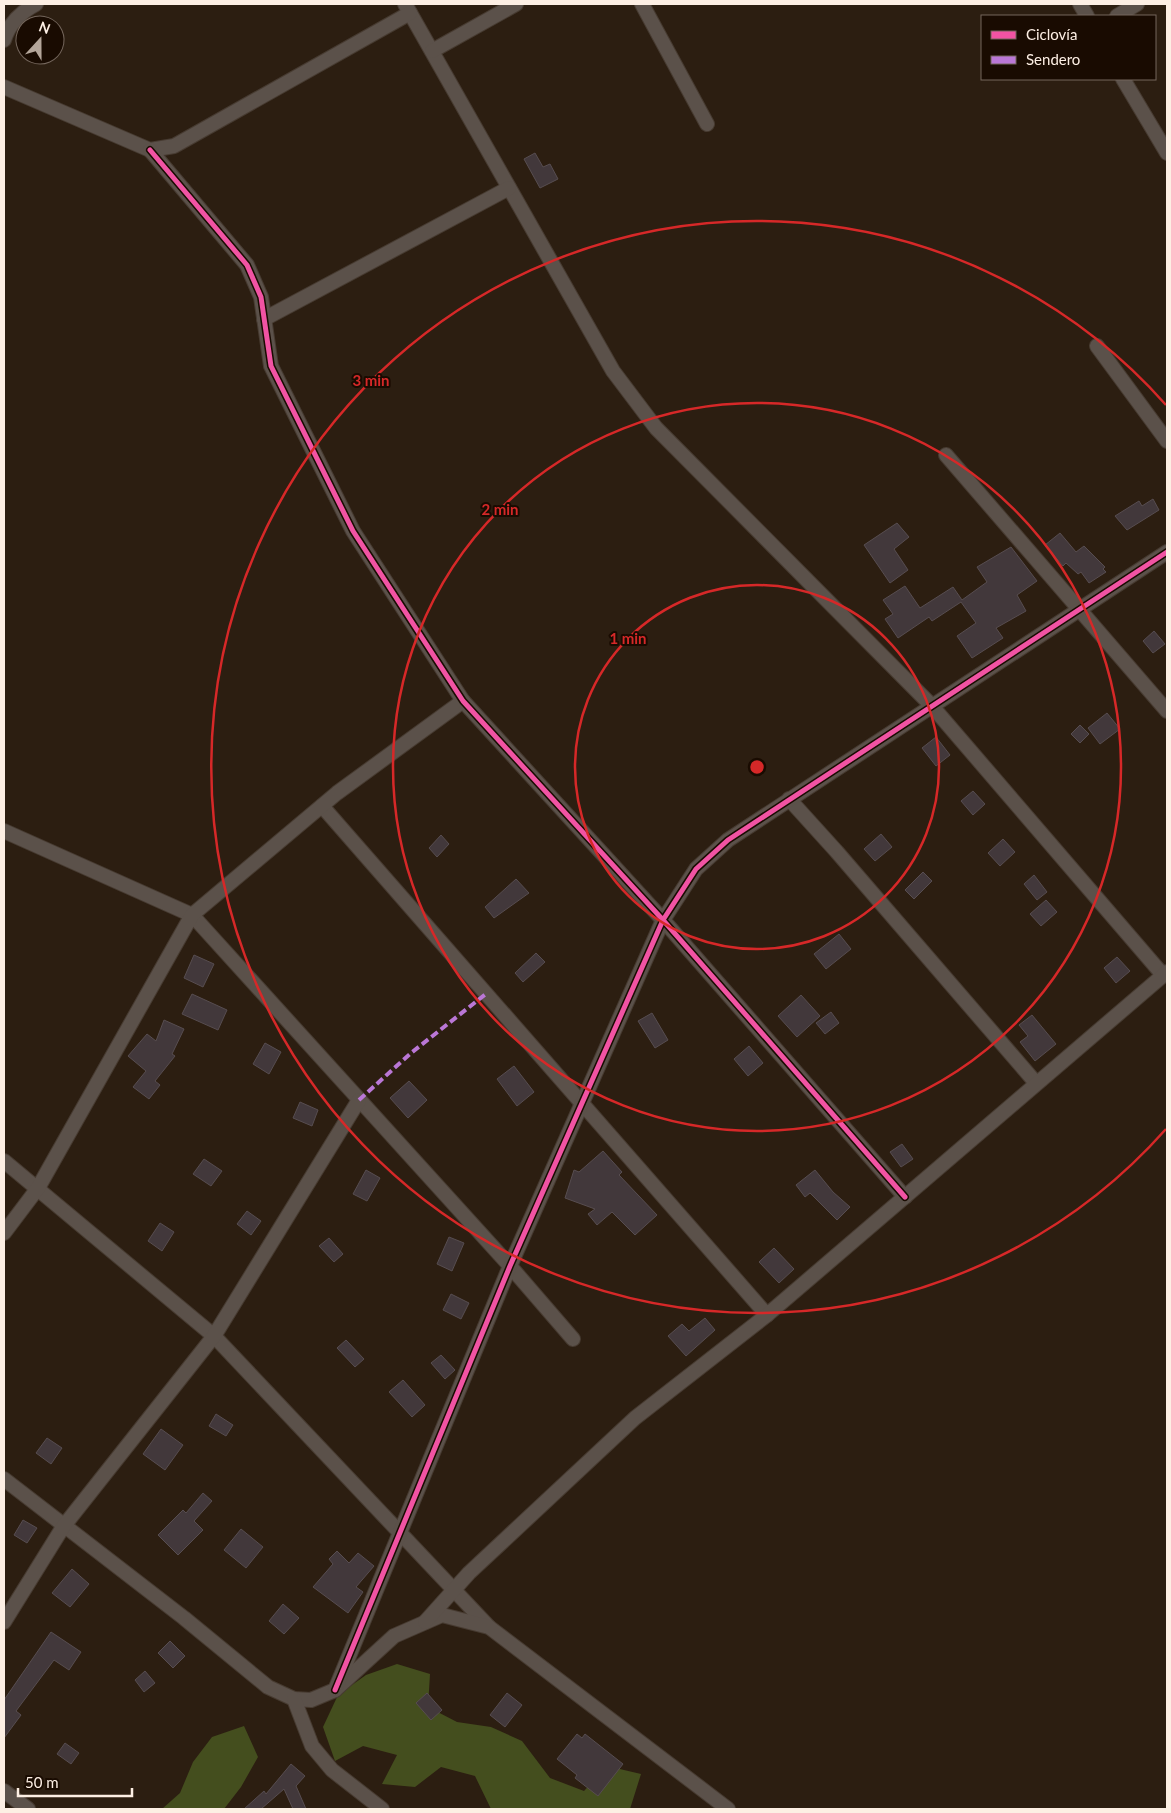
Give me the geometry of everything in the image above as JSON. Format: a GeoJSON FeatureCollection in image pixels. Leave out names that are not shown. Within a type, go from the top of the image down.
{"type":"FeatureCollection","features":[{"type":"Feature","properties":{"kind":"street"},"geometry":{"type":"LineString","coordinates":[[4,40],[7,31],[24,10],[36,4]]}},
{"type":"Feature","properties":{"kind":"street"},"geometry":{"type":"LineString","coordinates":[[432,51],[516,4]]}},
{"type":"Feature","properties":{"kind":"street"},"geometry":{"type":"LineString","coordinates":[[642,4],[707,124]]}},
{"type":"Feature","properties":{"kind":"street"},"geometry":{"type":"LineString","coordinates":[[1119,15],[1137,4]]}},
{"type":"Feature","properties":{"kind":"street"},"geometry":{"type":"LineString","coordinates":[[150,150],[174,146],[408,8],[613,371],[656,428],[931,705],[1165,973],[767,1315],[635,1418],[469,1573],[425,1622]]}},
{"type":"Feature","properties":{"kind":"street"},"geometry":{"type":"LineString","coordinates":[[1124,80],[1167,153]]}},
{"type":"Feature","properties":{"kind":"street"},"geometry":{"type":"LineString","coordinates":[[4,87],[150,150],[247,265],[261,297],[272,366],[353,531],[464,701],[663,920],[905,1197]]}},
{"type":"Feature","properties":{"kind":"street"},"geometry":{"type":"LineString","coordinates":[[264,319],[509,188]]}},
{"type":"Feature","properties":{"kind":"street"},"geometry":{"type":"LineString","coordinates":[[1097,346],[1167,441]]}},
{"type":"Feature","properties":{"kind":"street"},"geometry":{"type":"LineString","coordinates":[[946,455],[1167,711]]}},
{"type":"Feature","properties":{"kind":"street"},"geometry":{"type":"LineString","coordinates":[[335,1690],[510,1266],[663,920],[696,869],[728,840],[931,705],[1167,552]]}},
{"type":"Feature","properties":{"kind":"street"},"geometry":{"type":"LineString","coordinates":[[4,1233],[38,1188],[192,915],[322,806],[464,701]]}},
{"type":"Feature","properties":{"kind":"street"},"geometry":{"type":"LineString","coordinates":[[789,799],[1036,1083]]}},
{"type":"Feature","properties":{"kind":"street"},"geometry":{"type":"LineString","coordinates":[[322,806],[583,1102],[767,1315]]}},
{"type":"Feature","properties":{"kind":"street"},"geometry":{"type":"LineString","coordinates":[[4,831],[192,915],[510,1266],[573,1339]]}},
{"type":"Feature","properties":{"kind":"street"},"geometry":{"type":"LineString","coordinates":[[4,1622],[63,1527],[214,1336],[359,1100]]}},
{"type":"Feature","properties":{"kind":"street"},"geometry":{"type":"LineString","coordinates":[[4,1161],[214,1336],[489,1627],[728,1809]]}},
{"type":"Feature","properties":{"kind":"street"},"geometry":{"type":"LineString","coordinates":[[4,1479],[63,1527],[184,1618],[268,1687],[294,1699],[311,1700],[335,1690],[394,1636],[442,1615],[489,1627]]}},
{"type":"Feature","properties":{"kind":"street"},"geometry":{"type":"LineString","coordinates":[[294,1699],[312,1746],[332,1770],[382,1809]]}},
{"type":"Feature","properties":{"kind":"street"},"geometry":{"type":"LineString","coordinates":[[4,1791],[28,1809]]}},
{"type":"Feature","properties":{"kind":"green space"},"geometry":{"type":"Polygon","coordinates":[[[397,1664],[430,1674],[428,1707],[457,1722],[491,1727],[522,1741],[550,1778],[584,1791],[607,1766],[641,1774],[630,1809],[491,1809],[475,1776],[441,1767],[415,1787],[382,1784],[397,1755],[363,1746],[335,1761],[323,1727],[338,1695],[366,1675],[397,1664]]]}},
{"type":"Feature","properties":{"kind":"green space"},"geometry":{"type":"Polygon","coordinates":[[[244,1726],[258,1757],[241,1787],[224,1809],[162,1809],[180,1793],[193,1762],[212,1737],[244,1726]]]}},
{"type":"Feature","properties":{"kind":"building"},"geometry":{"type":"Polygon","coordinates":[[[535,153],[543,167],[550,164],[558,179],[540,188],[524,159],[535,153]]]}},
{"type":"Feature","properties":{"kind":"building"},"geometry":{"type":"Polygon","coordinates":[[[1153,499],[1159,510],[1127,530],[1115,516],[1139,501],[1142,506],[1153,499]]]}},
{"type":"Feature","properties":{"kind":"building"},"geometry":{"type":"Polygon","coordinates":[[[897,523],[909,537],[894,549],[908,570],[890,583],[864,545],[897,523]]]}},
{"type":"Feature","properties":{"kind":"building"},"geometry":{"type":"Polygon","coordinates":[[[1060,533],[1076,552],[1084,546],[1105,567],[1103,569],[1106,572],[1089,583],[1081,572],[1078,574],[1066,563],[1063,566],[1045,545],[1060,533]]]}},
{"type":"Feature","properties":{"kind":"building"},"geometry":{"type":"Polygon","coordinates":[[[1011,547],[1037,581],[1017,595],[1026,611],[996,628],[1003,638],[972,658],[957,636],[976,623],[961,602],[932,621],[929,617],[898,638],[885,619],[893,614],[883,600],[905,586],[920,608],[953,587],[962,600],[987,582],[977,567],[1011,547]]]}},
{"type":"Feature","properties":{"kind":"building"},"geometry":{"type":"Polygon","coordinates":[[[1154,631],[1165,644],[1153,653],[1143,641],[1154,631]]]}},
{"type":"Feature","properties":{"kind":"building"},"geometry":{"type":"Polygon","coordinates":[[[1107,713],[1120,729],[1100,744],[1088,728],[1107,713]]]}},
{"type":"Feature","properties":{"kind":"building"},"geometry":{"type":"Polygon","coordinates":[[[1080,725],[1089,734],[1080,743],[1071,734],[1080,725]]]}},
{"type":"Feature","properties":{"kind":"building"},"geometry":{"type":"Polygon","coordinates":[[[936,737],[950,755],[936,766],[922,748],[936,737]]]}},
{"type":"Feature","properties":{"kind":"building"},"geometry":{"type":"Polygon","coordinates":[[[973,791],[985,804],[973,815],[961,801],[973,791]]]}},
{"type":"Feature","properties":{"kind":"building"},"geometry":{"type":"Polygon","coordinates":[[[881,834],[892,847],[875,861],[864,849],[881,834]]]}},
{"type":"Feature","properties":{"kind":"building"},"geometry":{"type":"Polygon","coordinates":[[[441,835],[449,844],[437,857],[429,848],[441,835]]]}},
{"type":"Feature","properties":{"kind":"building"},"geometry":{"type":"Polygon","coordinates":[[[1003,839],[1015,852],[1000,866],[988,853],[1003,839]]]}},
{"type":"Feature","properties":{"kind":"building"},"geometry":{"type":"Polygon","coordinates":[[[923,872],[932,881],[914,899],[905,890],[923,872]]]}},
{"type":"Feature","properties":{"kind":"building"},"geometry":{"type":"Polygon","coordinates":[[[1034,875],[1047,892],[1037,900],[1024,884],[1034,875]]]}},
{"type":"Feature","properties":{"kind":"building"},"geometry":{"type":"Polygon","coordinates":[[[516,879],[529,893],[494,918],[485,907],[516,879]]]}},
{"type":"Feature","properties":{"kind":"building"},"geometry":{"type":"Polygon","coordinates":[[[1046,900],[1057,912],[1041,926],[1030,914],[1046,900]]]}},
{"type":"Feature","properties":{"kind":"building"},"geometry":{"type":"Polygon","coordinates":[[[839,934],[851,949],[826,969],[814,954],[839,934]]]}},
{"type":"Feature","properties":{"kind":"building"},"geometry":{"type":"Polygon","coordinates":[[[536,953],[545,962],[523,982],[515,973],[536,953]]]}},
{"type":"Feature","properties":{"kind":"building"},"geometry":{"type":"Polygon","coordinates":[[[194,955],[214,964],[203,987],[184,978],[194,955]]]}},
{"type":"Feature","properties":{"kind":"building"},"geometry":{"type":"Polygon","coordinates":[[[1117,957],[1130,971],[1116,983],[1104,968],[1117,957]]]}},
{"type":"Feature","properties":{"kind":"building"},"geometry":{"type":"Polygon","coordinates":[[[192,994],[227,1010],[218,1030],[182,1014],[192,994]]]}},
{"type":"Feature","properties":{"kind":"building"},"geometry":{"type":"Polygon","coordinates":[[[801,995],[820,1016],[797,1037],[778,1016],[801,995]]]}},
{"type":"Feature","properties":{"kind":"building"},"geometry":{"type":"Polygon","coordinates":[[[831,1012],[839,1023],[825,1034],[816,1023],[831,1012]]]}},
{"type":"Feature","properties":{"kind":"building"},"geometry":{"type":"Polygon","coordinates":[[[652,1013],[668,1040],[655,1048],[638,1021],[652,1013]]]}},
{"type":"Feature","properties":{"kind":"building"},"geometry":{"type":"Polygon","coordinates":[[[1032,1015],[1056,1044],[1035,1061],[1020,1042],[1028,1036],[1019,1025],[1032,1015]]]}},
{"type":"Feature","properties":{"kind":"building"},"geometry":{"type":"Polygon","coordinates":[[[164,1020],[184,1029],[172,1054],[175,1056],[155,1081],[160,1085],[149,1099],[133,1087],[146,1071],[128,1056],[147,1034],[156,1041],[164,1020]]]}},
{"type":"Feature","properties":{"kind":"building"},"geometry":{"type":"Polygon","coordinates":[[[265,1043],[281,1052],[269,1074],[253,1064],[265,1043]]]}},
{"type":"Feature","properties":{"kind":"building"},"geometry":{"type":"Polygon","coordinates":[[[749,1046],[763,1063],[748,1076],[734,1059],[749,1046]]]}},
{"type":"Feature","properties":{"kind":"building"},"geometry":{"type":"Polygon","coordinates":[[[514,1066],[534,1092],[517,1106],[497,1079],[514,1066]]]}},
{"type":"Feature","properties":{"kind":"building"},"geometry":{"type":"Polygon","coordinates":[[[409,1081],[427,1100],[408,1118],[390,1098],[409,1081]]]}},
{"type":"Feature","properties":{"kind":"building"},"geometry":{"type":"Polygon","coordinates":[[[300,1102],[318,1110],[312,1126],[293,1118],[300,1102]]]}},
{"type":"Feature","properties":{"kind":"building"},"geometry":{"type":"Polygon","coordinates":[[[902,1144],[913,1159],[901,1167],[890,1152],[902,1144]]]}},
{"type":"Feature","properties":{"kind":"building"},"geometry":{"type":"Polygon","coordinates":[[[603,1151],[622,1172],[619,1175],[657,1215],[635,1235],[612,1212],[597,1225],[588,1214],[595,1209],[565,1198],[574,1170],[579,1172],[603,1151]]]}},
{"type":"Feature","properties":{"kind":"building"},"geometry":{"type":"Polygon","coordinates":[[[204,1159],[222,1171],[211,1186],[193,1174],[204,1159]]]}},
{"type":"Feature","properties":{"kind":"building"},"geometry":{"type":"Polygon","coordinates":[[[366,1170],[380,1178],[367,1201],[353,1194],[366,1170]]]}},
{"type":"Feature","properties":{"kind":"building"},"geometry":{"type":"Polygon","coordinates":[[[815,1170],[833,1192],[850,1207],[837,1220],[810,1193],[805,1197],[796,1185],[815,1170]]]}},
{"type":"Feature","properties":{"kind":"building"},"geometry":{"type":"Polygon","coordinates":[[[247,1211],[261,1221],[251,1235],[237,1224],[247,1211]]]}},
{"type":"Feature","properties":{"kind":"building"},"geometry":{"type":"Polygon","coordinates":[[[160,1223],[174,1232],[162,1251],[148,1241],[160,1223]]]}},
{"type":"Feature","properties":{"kind":"building"},"geometry":{"type":"Polygon","coordinates":[[[449,1237],[464,1243],[452,1271],[437,1264],[449,1237]]]}},
{"type":"Feature","properties":{"kind":"building"},"geometry":{"type":"Polygon","coordinates":[[[329,1238],[343,1254],[334,1262],[319,1246],[329,1238]]]}},
{"type":"Feature","properties":{"kind":"building"},"geometry":{"type":"Polygon","coordinates":[[[774,1248],[794,1269],[779,1283],[759,1262],[774,1248]]]}},
{"type":"Feature","properties":{"kind":"building"},"geometry":{"type":"Polygon","coordinates":[[[451,1294],[469,1303],[461,1319],[443,1310],[451,1294]]]}},
{"type":"Feature","properties":{"kind":"building"},"geometry":{"type":"Polygon","coordinates":[[[705,1318],[715,1330],[686,1356],[668,1336],[682,1324],[689,1331],[705,1318]]]}},
{"type":"Feature","properties":{"kind":"building"},"geometry":{"type":"Polygon","coordinates":[[[346,1340],[364,1359],[355,1367],[337,1348],[346,1340]]]}},
{"type":"Feature","properties":{"kind":"building"},"geometry":{"type":"Polygon","coordinates":[[[441,1355],[455,1370],[445,1379],[431,1363],[441,1355]]]}},
{"type":"Feature","properties":{"kind":"building"},"geometry":{"type":"Polygon","coordinates":[[[403,1380],[425,1405],[412,1417],[389,1392],[403,1380]]]}},
{"type":"Feature","properties":{"kind":"building"},"geometry":{"type":"Polygon","coordinates":[[[216,1414],[233,1425],[226,1436],[209,1426],[216,1414]]]}},
{"type":"Feature","properties":{"kind":"building"},"geometry":{"type":"Polygon","coordinates":[[[161,1429],[183,1445],[165,1470],[143,1454],[161,1429]]]}},
{"type":"Feature","properties":{"kind":"building"},"geometry":{"type":"Polygon","coordinates":[[[47,1438],[62,1448],[51,1464],[36,1453],[47,1438]]]}},
{"type":"Feature","properties":{"kind":"building"},"geometry":{"type":"Polygon","coordinates":[[[203,1493],[212,1501],[194,1521],[203,1530],[178,1555],[158,1535],[183,1510],[186,1513],[203,1493]]]}},
{"type":"Feature","properties":{"kind":"building"},"geometry":{"type":"Polygon","coordinates":[[[23,1520],[37,1528],[27,1543],[14,1535],[23,1520]]]}},
{"type":"Feature","properties":{"kind":"building"},"geometry":{"type":"Polygon","coordinates":[[[241,1529],[263,1547],[246,1568],[224,1550],[241,1529]]]}},
{"type":"Feature","properties":{"kind":"building"},"geometry":{"type":"Polygon","coordinates":[[[337,1551],[349,1563],[358,1553],[374,1566],[356,1587],[363,1592],[348,1613],[313,1587],[333,1564],[329,1559],[337,1551]]]}},
{"type":"Feature","properties":{"kind":"building"},"geometry":{"type":"Polygon","coordinates":[[[72,1569],[89,1584],[70,1607],[52,1593],[72,1569]]]}},
{"type":"Feature","properties":{"kind":"building"},"geometry":{"type":"Polygon","coordinates":[[[283,1604],[299,1618],[284,1634],[269,1621],[283,1604]]]}},
{"type":"Feature","properties":{"kind":"building"},"geometry":{"type":"Polygon","coordinates":[[[51,1632],[81,1652],[69,1670],[54,1660],[16,1711],[21,1715],[4,1738],[4,1700],[51,1632]]]}},
{"type":"Feature","properties":{"kind":"building"},"geometry":{"type":"Polygon","coordinates":[[[170,1641],[185,1656],[173,1668],[158,1653],[170,1641]]]}},
{"type":"Feature","properties":{"kind":"building"},"geometry":{"type":"Polygon","coordinates":[[[145,1671],[155,1683],[144,1692],[135,1680],[145,1671]]]}},
{"type":"Feature","properties":{"kind":"building"},"geometry":{"type":"Polygon","coordinates":[[[427,1693],[442,1710],[431,1720],[416,1703],[427,1693]]]}},
{"type":"Feature","properties":{"kind":"building"},"geometry":{"type":"Polygon","coordinates":[[[507,1693],[522,1705],[505,1727],[490,1715],[507,1693]]]}},
{"type":"Feature","properties":{"kind":"building"},"geometry":{"type":"Polygon","coordinates":[[[577,1734],[582,1738],[585,1734],[623,1764],[598,1796],[575,1778],[577,1775],[557,1759],[577,1734]]]}},
{"type":"Feature","properties":{"kind":"building"},"geometry":{"type":"Polygon","coordinates":[[[65,1743],[79,1753],[71,1764],[57,1754],[65,1743]]]}},
{"type":"Feature","properties":{"kind":"building"},"geometry":{"type":"Polygon","coordinates":[[[291,1764],[305,1776],[296,1786],[306,1809],[293,1809],[284,1789],[261,1809],[244,1809],[264,1791],[266,1794],[291,1764]]]}},
{"type":"Feature","properties":{"kind":"marked path"},"geometry":{"type":"LineString","coordinates":[[359,1100],[411,1053],[487,993]]}},
{"type":"Feature","properties":{"kind":"cycle path"},"geometry":{"type":"LineString","coordinates":[[150,150],[247,265],[261,297],[271,366],[353,531],[463,701],[663,920],[905,1197]]}},
{"type":"Feature","properties":{"kind":"cycle path"},"geometry":{"type":"LineString","coordinates":[[335,1690],[510,1266],[663,920],[696,869],[728,840],[1167,552]]}}]}
